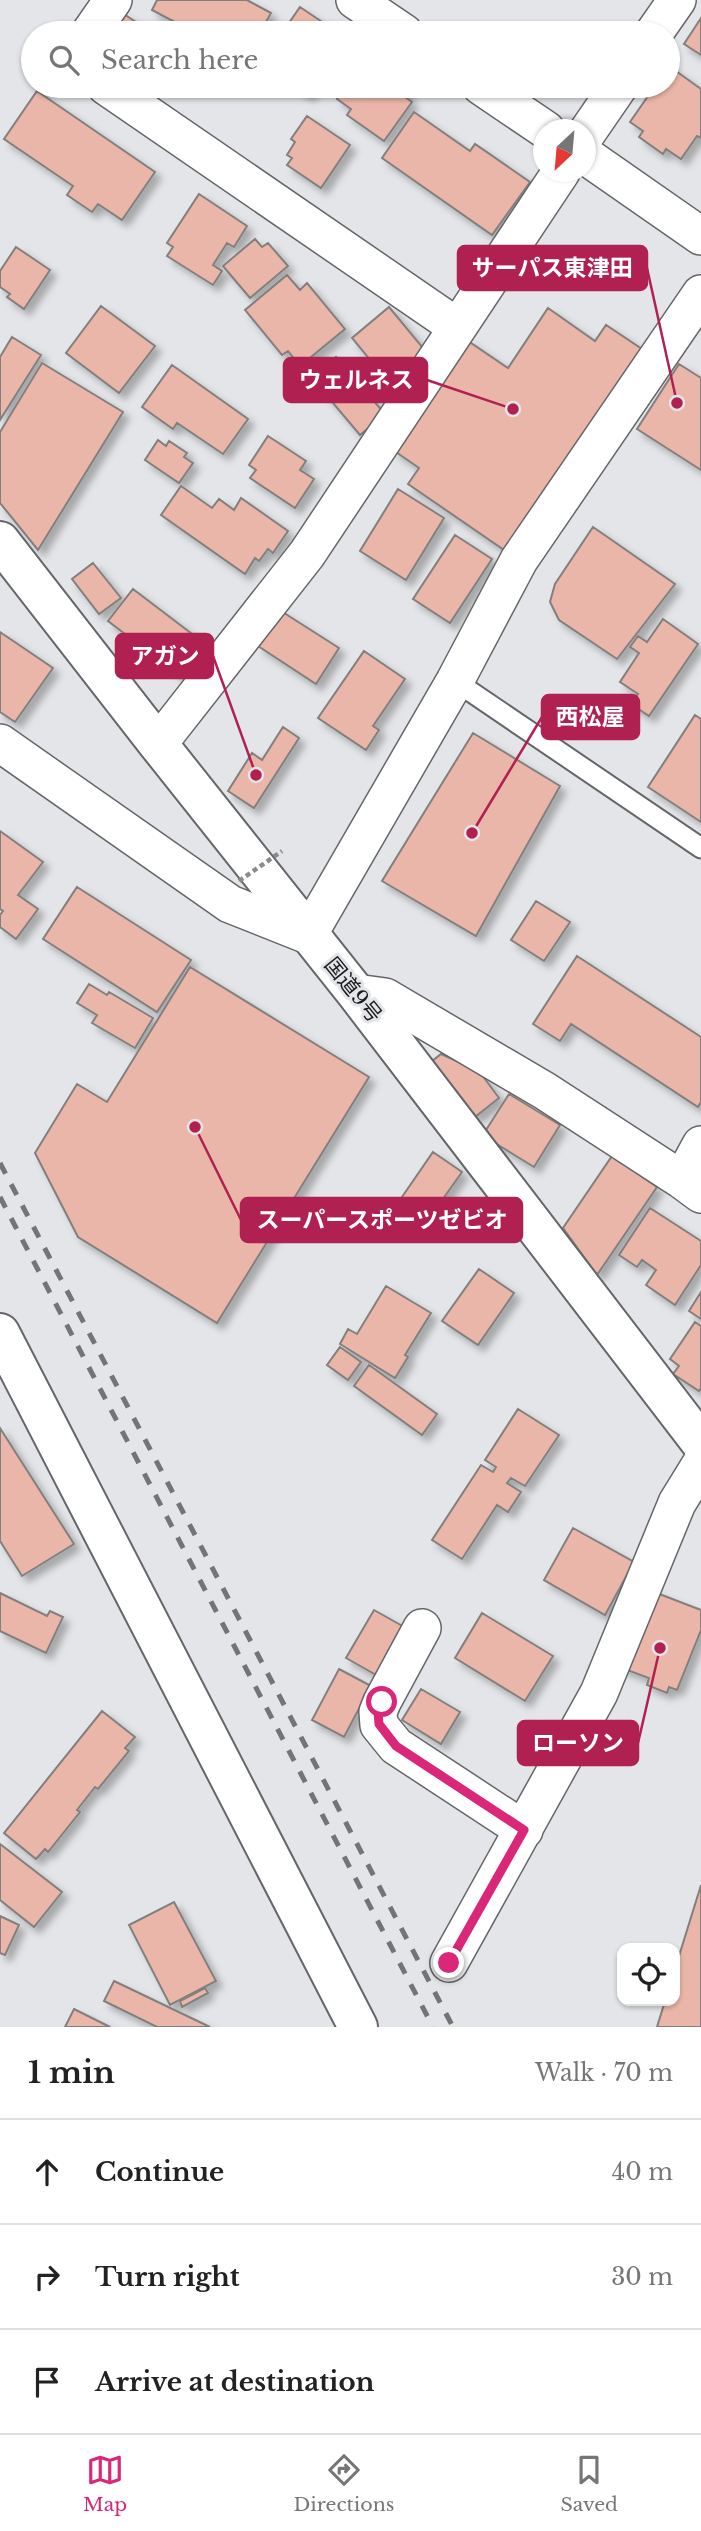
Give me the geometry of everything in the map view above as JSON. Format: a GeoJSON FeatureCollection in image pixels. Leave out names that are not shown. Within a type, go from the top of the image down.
{"type":"FeatureCollection","features":[{"type":"Feature","properties":{"kind":"main road","name":"国道9号"},"geometry":{"type":"LineString","coordinates":[[0,541],[356,993],[701,1443]]}},
{"type":"Feature","properties":{"kind":"main road"},"geometry":{"type":"LineString","coordinates":[[0,1333],[358,2027]]}},
{"type":"Feature","properties":{"kind":"street"},"geometry":{"type":"LineString","coordinates":[[98,21],[113,0]]}},
{"type":"Feature","properties":{"kind":"street"},"geometry":{"type":"LineString","coordinates":[[355,0],[386,21]]}},
{"type":"Feature","properties":{"kind":"street"},"geometry":{"type":"LineString","coordinates":[[662,21],[677,0]]}},
{"type":"Feature","properties":{"kind":"street"},"geometry":{"type":"LineString","coordinates":[[123,98],[457,327]]}},
{"type":"Feature","properties":{"kind":"street"},"geometry":{"type":"LineString","coordinates":[[499,98],[533,121]]}},
{"type":"Feature","properties":{"kind":"street"},"geometry":{"type":"LineString","coordinates":[[596,119],[611,98]]}},
{"type":"Feature","properties":{"kind":"street"},"geometry":{"type":"LineString","coordinates":[[596,163],[701,236]]}},
{"type":"Feature","properties":{"kind":"street"},"geometry":{"type":"LineString","coordinates":[[158,744],[307,554],[554,182]]}},
{"type":"Feature","properties":{"kind":"street"},"geometry":{"type":"LineString","coordinates":[[0,743],[230,904],[308,935],[456,681],[519,560],[701,294]]}},
{"type":"Feature","properties":{"kind":"street"},"geometry":{"type":"LineString","coordinates":[[356,993],[385,997],[545,1091],[692,1187],[701,1146]]}},
{"type":"Feature","properties":{"kind":"street"},"geometry":{"type":"LineString","coordinates":[[449,1963],[599,1693],[673,1513],[701,1464]]}},
{"type":"Feature","properties":{"kind":"street"},"geometry":{"type":"LineString","coordinates":[[422,1628],[382,1702],[378,1712],[379,1724],[396,1746],[524,1830]]}},
{"type":"Feature","properties":{"kind":"lane"},"geometry":{"type":"LineString","coordinates":[[456,681],[701,848]]}},
{"type":"Feature","properties":{"kind":"path"},"geometry":{"type":"LineString","coordinates":[[239,881],[282,851]]}},
{"type":"Feature","properties":{"kind":"building"},"geometry":{"type":"Polygon","coordinates":[[[157,0],[247,0],[271,13],[267,21],[173,21],[152,10],[157,0]]]}},
{"type":"Feature","properties":{"kind":"building"},"geometry":{"type":"Polygon","coordinates":[[[300,7],[321,21],[290,21],[300,7]]]}},
{"type":"Feature","properties":{"kind":"building"},"geometry":{"type":"Polygon","coordinates":[[[124,14],[134,21],[119,21],[124,14]]]}},
{"type":"Feature","properties":{"kind":"building"},"geometry":{"type":"Polygon","coordinates":[[[701,18],[701,55],[684,44],[701,18]]]}},
{"type":"Feature","properties":{"kind":"building"},"geometry":{"type":"Polygon","coordinates":[[[680,74],[701,89],[701,138],[697,136],[681,159],[666,149],[663,154],[639,137],[643,131],[630,122],[647,98],[680,98],[680,74]]]}},
{"type":"Feature","properties":{"kind":"building"},"geometry":{"type":"Polygon","coordinates":[[[32,98],[47,98],[155,172],[122,220],[98,204],[92,212],[67,195],[73,186],[4,139],[32,98]]]}},
{"type":"Feature","properties":{"kind":"building"},"geometry":{"type":"Polygon","coordinates":[[[407,98],[412,102],[384,141],[347,115],[351,109],[337,99],[407,98]]]}},
{"type":"Feature","properties":{"kind":"building"},"geometry":{"type":"Polygon","coordinates":[[[414,112],[470,151],[475,144],[530,182],[492,235],[382,158],[414,112]]]}},
{"type":"Feature","properties":{"kind":"building"},"geometry":{"type":"Polygon","coordinates":[[[307,116],[350,145],[321,188],[287,165],[292,158],[287,155],[295,142],[291,139],[307,116]]]}},
{"type":"Feature","properties":{"kind":"building"},"geometry":{"type":"Polygon","coordinates":[[[199,194],[247,226],[234,247],[227,243],[213,265],[222,271],[213,285],[167,256],[173,247],[167,243],[199,194]]]}},
{"type":"Feature","properties":{"kind":"building"},"geometry":{"type":"Polygon","coordinates":[[[255,239],[262,247],[268,243],[288,266],[250,298],[223,266],[255,239]]]}},
{"type":"Feature","properties":{"kind":"building"},"geometry":{"type":"Polygon","coordinates":[[[16,247],[50,270],[24,309],[7,297],[10,294],[0,287],[0,271],[16,247]]]}},
{"type":"Feature","properties":{"kind":"building"},"geometry":{"type":"Polygon","coordinates":[[[287,275],[300,290],[307,283],[345,329],[300,366],[288,351],[282,355],[245,310],[287,275]]]}},
{"type":"Feature","properties":{"kind":"building"},"geometry":{"type":"Polygon","coordinates":[[[101,306],[155,346],[119,393],[66,353],[101,306]]]}},
{"type":"Feature","properties":{"kind":"building"},"geometry":{"type":"Polygon","coordinates":[[[389,307],[428,354],[390,384],[352,338],[389,307]]]}},
{"type":"Feature","properties":{"kind":"building"},"geometry":{"type":"Polygon","coordinates":[[[548,308],[595,341],[606,325],[645,351],[507,552],[408,484],[419,468],[393,450],[468,341],[508,368],[548,308]]]}},
{"type":"Feature","properties":{"kind":"building"},"geometry":{"type":"Polygon","coordinates":[[[12,337],[41,355],[0,420],[0,357],[12,337]]]}},
{"type":"Feature","properties":{"kind":"building"},"geometry":{"type":"Polygon","coordinates":[[[336,357],[385,414],[360,435],[311,377],[336,357]]]}},
{"type":"Feature","properties":{"kind":"building"},"geometry":{"type":"Polygon","coordinates":[[[42,363],[123,412],[38,550],[0,503],[0,432],[42,363]]]}},
{"type":"Feature","properties":{"kind":"building"},"geometry":{"type":"Polygon","coordinates":[[[679,364],[701,378],[701,470],[637,429],[679,364]]]}},
{"type":"Feature","properties":{"kind":"building"},"geometry":{"type":"Polygon","coordinates":[[[172,365],[248,419],[223,454],[177,423],[173,429],[142,407],[172,365]]]}},
{"type":"Feature","properties":{"kind":"building"},"geometry":{"type":"Polygon","coordinates":[[[268,436],[306,461],[300,470],[314,479],[295,508],[250,478],[256,470],[249,465],[268,436]]]}},
{"type":"Feature","properties":{"kind":"building"},"geometry":{"type":"Polygon","coordinates":[[[158,440],[166,446],[169,441],[187,453],[184,457],[193,463],[179,483],[145,460],[158,440]]]}},
{"type":"Feature","properties":{"kind":"building"},"geometry":{"type":"Polygon","coordinates":[[[181,486],[212,508],[219,499],[234,510],[241,498],[288,531],[273,553],[268,549],[259,561],[255,558],[245,574],[161,515],[181,486]]]}},
{"type":"Feature","properties":{"kind":"building"},"geometry":{"type":"Polygon","coordinates":[[[398,489],[444,518],[406,580],[360,551],[398,489]]]}},
{"type":"Feature","properties":{"kind":"building"},"geometry":{"type":"Polygon","coordinates":[[[593,527],[675,584],[617,659],[559,620],[550,602],[555,584],[593,527]]]}},
{"type":"Feature","properties":{"kind":"building"},"geometry":{"type":"Polygon","coordinates":[[[455,535],[492,559],[450,623],[413,599],[455,535]]]}},
{"type":"Feature","properties":{"kind":"building"},"geometry":{"type":"Polygon","coordinates":[[[93,563],[121,598],[99,614],[72,579],[93,563]]]}},
{"type":"Feature","properties":{"kind":"building"},"geometry":{"type":"Polygon","coordinates":[[[133,589],[217,653],[192,685],[108,621],[133,589]]]}},
{"type":"Feature","properties":{"kind":"building"},"geometry":{"type":"Polygon","coordinates":[[[281,611],[339,648],[316,684],[258,646],[281,611]]]}},
{"type":"Feature","properties":{"kind":"building"},"geometry":{"type":"Polygon","coordinates":[[[663,619],[698,644],[649,716],[631,704],[638,694],[620,682],[639,653],[630,647],[638,636],[647,642],[663,619]]]}},
{"type":"Feature","properties":{"kind":"building"},"geometry":{"type":"Polygon","coordinates":[[[0,632],[53,668],[15,722],[0,712],[0,632]]]}},
{"type":"Feature","properties":{"kind":"building"},"geometry":{"type":"Polygon","coordinates":[[[364,651],[405,679],[373,726],[379,730],[366,750],[318,718],[364,651]]]}},
{"type":"Feature","properties":{"kind":"building"},"geometry":{"type":"Polygon","coordinates":[[[695,715],[701,719],[701,822],[648,787],[695,715]]]}},
{"type":"Feature","properties":{"kind":"building"},"geometry":{"type":"Polygon","coordinates":[[[283,727],[299,738],[254,808],[228,791],[252,753],[262,760],[283,727]]]}},
{"type":"Feature","properties":{"kind":"building"},"geometry":{"type":"Polygon","coordinates":[[[473,733],[560,786],[476,936],[382,881],[473,733]]]}},
{"type":"Feature","properties":{"kind":"building"},"geometry":{"type":"Polygon","coordinates":[[[0,831],[43,862],[18,895],[38,909],[16,939],[0,927],[0,915],[3,911],[0,909],[0,831]]]}},
{"type":"Feature","properties":{"kind":"building"},"geometry":{"type":"Polygon","coordinates":[[[77,887],[191,960],[157,1012],[43,939],[77,887]]]}},
{"type":"Feature","properties":{"kind":"building"},"geometry":{"type":"Polygon","coordinates":[[[536,901],[570,922],[544,961],[511,940],[536,901]]]}},
{"type":"Feature","properties":{"kind":"building"},"geometry":{"type":"Polygon","coordinates":[[[577,956],[701,1037],[701,1102],[698,1107],[571,1024],[560,1041],[533,1024],[577,956]]]}},
{"type":"Feature","properties":{"kind":"building"},"geometry":{"type":"Polygon","coordinates":[[[190,967],[369,1077],[217,1323],[78,1237],[35,1153],[77,1084],[107,1102],[190,967]]]}},
{"type":"Feature","properties":{"kind":"building"},"geometry":{"type":"Polygon","coordinates":[[[89,984],[107,995],[109,992],[153,1018],[135,1048],[92,1023],[97,1015],[77,1003],[89,984]]]}},
{"type":"Feature","properties":{"kind":"building"},"geometry":{"type":"Polygon","coordinates":[[[441,1054],[479,1071],[499,1098],[475,1117],[431,1062],[441,1054]]]}},
{"type":"Feature","properties":{"kind":"building"},"geometry":{"type":"Polygon","coordinates":[[[509,1094],[560,1125],[534,1167],[495,1143],[486,1130],[509,1094]]]}},
{"type":"Feature","properties":{"kind":"building"},"geometry":{"type":"Polygon","coordinates":[[[433,1152],[462,1172],[433,1213],[402,1197],[433,1152]]]}},
{"type":"Feature","properties":{"kind":"building"},"geometry":{"type":"Polygon","coordinates":[[[612,1156],[657,1187],[597,1275],[563,1228],[612,1156]]]}},
{"type":"Feature","properties":{"kind":"building"},"geometry":{"type":"Polygon","coordinates":[[[650,1208],[701,1241],[701,1265],[675,1305],[646,1285],[656,1270],[642,1260],[637,1267],[619,1255],[650,1208]]]}},
{"type":"Feature","properties":{"kind":"building"},"geometry":{"type":"Polygon","coordinates":[[[479,1269],[514,1293],[478,1345],[442,1321],[479,1269]]]}},
{"type":"Feature","properties":{"kind":"building"},"geometry":{"type":"Polygon","coordinates":[[[386,1286],[431,1313],[405,1355],[408,1357],[395,1378],[340,1344],[348,1329],[357,1334],[386,1286]]]}},
{"type":"Feature","properties":{"kind":"building"},"geometry":{"type":"Polygon","coordinates":[[[701,1292],[701,1319],[689,1311],[701,1292]]]}},
{"type":"Feature","properties":{"kind":"building"},"geometry":{"type":"Polygon","coordinates":[[[695,1322],[701,1326],[699,1391],[673,1374],[679,1366],[670,1359],[695,1322]]]}},
{"type":"Feature","properties":{"kind":"building"},"geometry":{"type":"Polygon","coordinates":[[[340,1347],[361,1362],[348,1380],[327,1365],[340,1347]]]}},
{"type":"Feature","properties":{"kind":"building"},"geometry":{"type":"Polygon","coordinates":[[[369,1365],[437,1414],[422,1435],[354,1386],[369,1365]]]}},
{"type":"Feature","properties":{"kind":"building"},"geometry":{"type":"Polygon","coordinates":[[[518,1409],[559,1435],[525,1486],[511,1478],[507,1483],[521,1492],[508,1512],[497,1505],[462,1559],[432,1540],[481,1465],[493,1472],[496,1467],[485,1460],[518,1409]]]}},
{"type":"Feature","properties":{"kind":"building"},"geometry":{"type":"Polygon","coordinates":[[[0,1428],[74,1544],[22,1576],[0,1541],[0,1428]]]}},
{"type":"Feature","properties":{"kind":"building"},"geometry":{"type":"Polygon","coordinates":[[[573,1528],[634,1562],[605,1615],[544,1580],[573,1528]]]}},
{"type":"Feature","properties":{"kind":"building"},"geometry":{"type":"Polygon","coordinates":[[[649,1590],[701,1610],[701,1630],[677,1690],[669,1687],[667,1693],[647,1685],[649,1678],[619,1667],[649,1590]]]}},
{"type":"Feature","properties":{"kind":"building"},"geometry":{"type":"Polygon","coordinates":[[[0,1593],[47,1616],[50,1611],[63,1617],[46,1653],[0,1631],[0,1593]]]}},
{"type":"Feature","properties":{"kind":"building"},"geometry":{"type":"Polygon","coordinates":[[[374,1610],[406,1628],[378,1676],[346,1658],[374,1610]]]}},
{"type":"Feature","properties":{"kind":"building"},"geometry":{"type":"Polygon","coordinates":[[[482,1613],[553,1656],[525,1701],[455,1658],[482,1613]]]}},
{"type":"Feature","properties":{"kind":"building"},"geometry":{"type":"Polygon","coordinates":[[[339,1669],[371,1686],[344,1737],[312,1720],[339,1669]]]}},
{"type":"Feature","properties":{"kind":"building"},"geometry":{"type":"Polygon","coordinates":[[[421,1689],[460,1712],[441,1744],[402,1720],[421,1689]]]}},
{"type":"Feature","properties":{"kind":"building"},"geometry":{"type":"Polygon","coordinates":[[[102,1711],[135,1737],[125,1748],[129,1751],[98,1789],[95,1787],[77,1810],[80,1812],[48,1852],[45,1849],[36,1859],[4,1833],[102,1711]]]}},
{"type":"Feature","properties":{"kind":"building"},"geometry":{"type":"Polygon","coordinates":[[[0,1844],[62,1892],[34,1927],[0,1900],[0,1844]]]}},
{"type":"Feature","properties":{"kind":"building"},"geometry":{"type":"Polygon","coordinates":[[[701,1885],[701,2027],[657,2027],[663,2006],[680,2006],[680,1953],[701,1885]]]}},
{"type":"Feature","properties":{"kind":"building"},"geometry":{"type":"Polygon","coordinates":[[[174,1902],[216,1981],[170,2005],[129,1925],[174,1902]]]}},
{"type":"Feature","properties":{"kind":"building"},"geometry":{"type":"Polygon","coordinates":[[[0,1916],[19,1925],[5,1955],[0,1953],[0,1916]]]}},
{"type":"Feature","properties":{"kind":"building"},"geometry":{"type":"Polygon","coordinates":[[[114,1981],[210,2027],[157,2027],[104,2001],[114,1981]]]}},
{"type":"Feature","properties":{"kind":"building"},"geometry":{"type":"Polygon","coordinates":[[[205,1988],[208,1993],[182,2007],[180,2001],[205,1988]]]}},
{"type":"Feature","properties":{"kind":"building"},"geometry":{"type":"Polygon","coordinates":[[[74,2009],[110,2027],[65,2027],[74,2009]]]}},
{"type":"Feature","properties":{"kind":"railway"},"geometry":{"type":"LineString","coordinates":[[0,1163],[453,2027]]}},
{"type":"Feature","properties":{"kind":"railway"},"geometry":{"type":"LineString","coordinates":[[0,1197],[433,2027]]}},
{"type":"Feature","properties":{"kind":"place","name":"サーパス東津田"},"geometry":{"type":"Point","coordinates":[677,403]}},
{"type":"Feature","properties":{"kind":"place","name":"ウェルネス"},"geometry":{"type":"Point","coordinates":[513,409]}},
{"type":"Feature","properties":{"kind":"place","name":"アガン"},"geometry":{"type":"Point","coordinates":[256,775]}},
{"type":"Feature","properties":{"kind":"place","name":"西松屋"},"geometry":{"type":"Point","coordinates":[472,833]}},
{"type":"Feature","properties":{"kind":"place","name":"スーパースポーツゼビオ"},"geometry":{"type":"Point","coordinates":[195,1127]}},
{"type":"Feature","properties":{"kind":"place","name":"ローソン"},"geometry":{"type":"Point","coordinates":[660,1648]}},
{"type":"Feature","properties":{"kind":"route"},"geometry":{"type":"LineString","coordinates":[[382,1702],[378,1712],[379,1724],[396,1746],[524,1830],[449,1963]]}}]}
